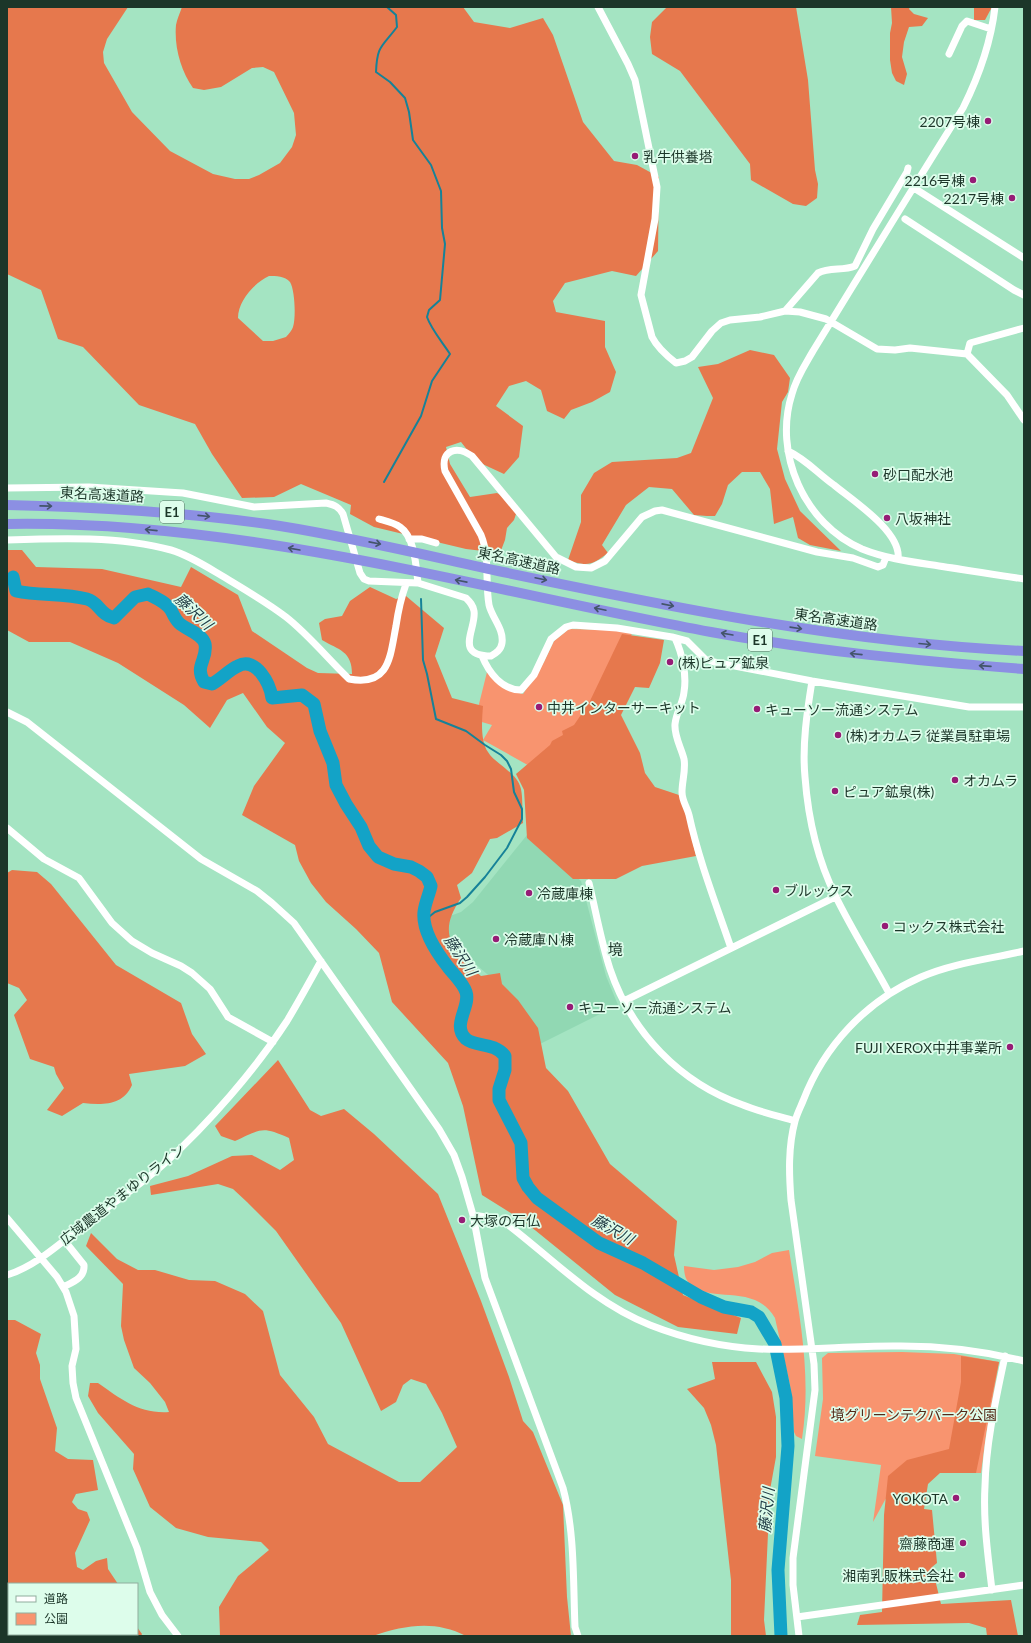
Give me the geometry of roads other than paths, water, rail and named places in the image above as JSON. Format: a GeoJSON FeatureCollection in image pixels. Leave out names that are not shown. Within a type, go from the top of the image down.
{"type":"FeatureCollection","features":[{"type":"Feature","properties":{"kind":"highway","name":"東名高速道路"},"geometry":{"type":"LineString","coordinates":[[7,505],[82,506],[149,510],[215,517],[336,536],[503,572],[771,625],[880,639],[993,650],[1024,651]]}},
{"type":"Feature","properties":{"kind":"highway","name":"E1"},"geometry":{"type":"LineString","coordinates":[[7,524],[35,523],[126,527],[214,537],[332,556],[499,588],[711,632],[821,650],[923,662],[1024,669]]}},
{"type":"Feature","properties":{"kind":"street"},"geometry":{"type":"LineString","coordinates":[[598,7],[635,80],[657,186],[655,219],[641,296],[652,337],[655,343],[670,359],[676,363],[685,361],[692,357],[712,331],[721,324],[730,320],[760,317],[785,311],[800,312],[831,322],[877,349],[895,350],[910,348],[967,354],[1007,395],[1024,420]]}},
{"type":"Feature","properties":{"kind":"street"},"geometry":{"type":"LineString","coordinates":[[995,7],[982,63],[970,94],[798,378],[791,395],[786,421],[788,451],[799,487],[808,503],[826,524],[848,542],[862,549],[886,557],[1024,579]]}},
{"type":"Feature","properties":{"kind":"street"},"geometry":{"type":"LineString","coordinates":[[949,54],[962,26],[967,21],[991,28]]}},
{"type":"Feature","properties":{"kind":"street"},"geometry":{"type":"LineString","coordinates":[[785,311],[818,273],[824,270],[850,268],[855,266],[873,229],[908,168]]}},
{"type":"Feature","properties":{"kind":"street"},"geometry":{"type":"LineString","coordinates":[[914,188],[1024,258]]}},
{"type":"Feature","properties":{"kind":"street"},"geometry":{"type":"LineString","coordinates":[[905,219],[1024,295]]}},
{"type":"Feature","properties":{"kind":"street"},"geometry":{"type":"LineString","coordinates":[[907,231],[912,223]]}},
{"type":"Feature","properties":{"kind":"street"},"geometry":{"type":"LineString","coordinates":[[855,266],[863,270]]}},
{"type":"Feature","properties":{"kind":"street"},"geometry":{"type":"LineString","coordinates":[[967,354],[970,343],[1024,328]]}},
{"type":"Feature","properties":{"kind":"street"},"geometry":{"type":"LineString","coordinates":[[7,488],[89,487],[183,493],[254,507],[333,505],[339,508],[343,514],[360,573],[364,579],[370,581],[418,584],[466,598],[471,603],[475,613],[468,640],[469,645],[473,651],[482,656],[490,656],[501,648],[501,632],[490,606],[485,546],[481,535],[445,471],[444,458],[448,453],[454,450],[460,449],[466,451],[472,456],[556,557],[569,565],[576,567],[591,568],[605,561],[642,517],[655,511],[662,510],[817,552],[853,558],[878,567],[883,565],[886,557]]}},
{"type":"Feature","properties":{"kind":"street"},"geometry":{"type":"LineString","coordinates":[[788,451],[802,458],[833,485],[868,510],[892,539],[899,554],[898,559]]}},
{"type":"Feature","properties":{"kind":"street"},"geometry":{"type":"LineString","coordinates":[[379,519],[401,527],[410,539],[415,556],[418,584]]}},
{"type":"Feature","properties":{"kind":"street"},"geometry":{"type":"LineString","coordinates":[[410,539],[436,543]]}},
{"type":"Feature","properties":{"kind":"street"},"geometry":{"type":"LineString","coordinates":[[7,540],[95,540],[148,544],[172,550],[193,559],[258,598],[300,630],[349,679],[360,681],[376,676],[382,672],[388,664],[399,604],[406,584]]}},
{"type":"Feature","properties":{"kind":"street"},"geometry":{"type":"LineString","coordinates":[[482,656],[492,674],[503,684],[513,690],[521,690],[534,675],[551,639],[566,627],[573,625],[616,628],[687,641],[705,659],[714,662],[812,681],[969,707],[1024,707]]}},
{"type":"Feature","properties":{"kind":"street"},"geometry":{"type":"LineString","coordinates":[[675,638],[680,650],[685,691],[675,724],[676,733],[684,760],[682,792],[683,802],[688,811],[695,844],[731,948]]}},
{"type":"Feature","properties":{"kind":"street"},"geometry":{"type":"LineString","coordinates":[[812,681],[806,726],[804,777],[811,818],[821,858],[835,897],[889,993]]}},
{"type":"Feature","properties":{"kind":"street"},"geometry":{"type":"LineString","coordinates":[[7,712],[33,726],[201,859],[257,891],[294,923],[439,1129],[456,1162],[473,1215],[484,1278],[554,1462],[566,1498],[572,1539],[575,1627],[578,1636]]}},
{"type":"Feature","properties":{"kind":"street"},"geometry":{"type":"LineString","coordinates":[[7,828],[44,859],[79,878],[112,923],[132,941],[152,953],[181,966],[210,989],[228,1017],[273,1042]]}},
{"type":"Feature","properties":{"kind":"street"},"geometry":{"type":"LineString","coordinates":[[589,883],[610,969],[633,1019],[650,1042],[677,1069],[713,1092],[742,1105],[795,1121]]}},
{"type":"Feature","properties":{"kind":"street"},"geometry":{"type":"LineString","coordinates":[[624,1001],[835,897]]}},
{"type":"Feature","properties":{"kind":"street"},"geometry":{"type":"LineString","coordinates":[[799,1636],[793,1584],[794,1558],[815,1390],[814,1364],[791,1200],[789,1174],[795,1121],[818,1067],[836,1042],[871,1006],[889,993],[921,977],[951,967],[1024,952]]}},
{"type":"Feature","properties":{"kind":"street","name":"広域農道やまゆりライン"},"geometry":{"type":"LineString","coordinates":[[7,1275],[30,1264],[64,1240],[164,1164],[189,1140],[220,1107],[273,1042],[322,961]]}},
{"type":"Feature","properties":{"kind":"street"},"geometry":{"type":"LineString","coordinates":[[473,1215],[492,1218],[507,1224],[586,1288],[613,1307],[650,1325],[709,1342],[758,1349],[908,1346],[953,1348],[1005,1356],[1024,1361]]}},
{"type":"Feature","properties":{"kind":"street"},"geometry":{"type":"LineString","coordinates":[[7,1218],[46,1263],[64,1287],[74,1316],[76,1349],[72,1366],[76,1398],[137,1548],[150,1592],[162,1615],[178,1636]]}},
{"type":"Feature","properties":{"kind":"street"},"geometry":{"type":"LineString","coordinates":[[64,1240],[84,1265],[83,1275],[79,1279],[64,1287]]}},
{"type":"Feature","properties":{"kind":"street"},"geometry":{"type":"LineString","coordinates":[[992,1590],[986,1538],[985,1487],[989,1438],[1005,1356]]}},
{"type":"Feature","properties":{"kind":"street"},"geometry":{"type":"LineString","coordinates":[[797,1617],[1024,1585]]}},
{"type":"Feature","properties":{"kind":"waterway"},"geometry":{"type":"LineString","coordinates":[[384,482],[421,416],[432,381],[450,354],[434,331],[427,317],[429,310],[440,300],[445,244],[442,228],[441,191],[431,165],[413,140],[409,112],[405,98],[390,82],[376,72],[379,51],[397,27],[396,15],[387,7]]}},
{"type":"Feature","properties":{"kind":"waterway","name":"藤沢川"},"geometry":{"type":"LineString","coordinates":[[13,577],[16,591],[87,599],[106,614],[114,618],[135,597],[148,594],[161,600],[171,610],[179,623],[197,634],[203,640],[205,644],[205,654],[200,671],[204,682],[212,684],[238,666],[245,664],[251,665],[256,668],[265,679],[272,698],[302,695],[314,704],[320,731],[333,763],[336,785],[361,827],[369,846],[378,857],[394,864],[411,867],[419,871],[427,877],[431,886],[425,905],[425,927],[435,948],[465,989],[467,998],[460,1028],[462,1034],[466,1039],[496,1049],[505,1056],[505,1070],[499,1089],[499,1100],[521,1143],[523,1178],[528,1187],[537,1198],[599,1243],[643,1263],[701,1297],[724,1307],[751,1312],[759,1317],[775,1344],[786,1398],[788,1446],[778,1570],[781,1636]]}},
{"type":"Feature","properties":{"kind":"waterway"},"geometry":{"type":"LineString","coordinates":[[421,599],[423,660],[436,719],[466,731],[501,755],[507,761],[511,769],[514,792],[522,809],[522,819],[507,848],[485,877],[460,903],[435,912],[425,920]]}},
{"type":"Feature","properties":{"kind":"place","name":"2207号棟"},"geometry":{"type":"Point","coordinates":[988,121]}},
{"type":"Feature","properties":{"kind":"place","name":"乳牛供養塔"},"geometry":{"type":"Point","coordinates":[635,156]}},
{"type":"Feature","properties":{"kind":"place","name":"2216号棟"},"geometry":{"type":"Point","coordinates":[973,180]}},
{"type":"Feature","properties":{"kind":"place","name":"2217号棟"},"geometry":{"type":"Point","coordinates":[1012,198]}},
{"type":"Feature","properties":{"kind":"place","name":"砂口配水池"},"geometry":{"type":"Point","coordinates":[875,474]}},
{"type":"Feature","properties":{"kind":"place","name":"八坂神社"},"geometry":{"type":"Point","coordinates":[887,518]}},
{"type":"Feature","properties":{"kind":"place","name":"(株)ピュア鉱泉"},"geometry":{"type":"Point","coordinates":[670,662]}},
{"type":"Feature","properties":{"kind":"place","name":"中井インターサーキット"},"geometry":{"type":"Point","coordinates":[539,707]}},
{"type":"Feature","properties":{"kind":"place","name":"キューソー流通システム"},"geometry":{"type":"Point","coordinates":[757,709]}},
{"type":"Feature","properties":{"kind":"place","name":"(株)オカムラ 従業員駐車場"},"geometry":{"type":"Point","coordinates":[838,735]}},
{"type":"Feature","properties":{"kind":"place","name":"オカムラ"},"geometry":{"type":"Point","coordinates":[955,780]}},
{"type":"Feature","properties":{"kind":"place","name":"ピュア鉱泉(株)"},"geometry":{"type":"Point","coordinates":[835,791]}},
{"type":"Feature","properties":{"kind":"place","name":"ブルックス"},"geometry":{"type":"Point","coordinates":[776,890]}},
{"type":"Feature","properties":{"kind":"place","name":"冷蔵庫棟"},"geometry":{"type":"Point","coordinates":[529,893]}},
{"type":"Feature","properties":{"kind":"place","name":"コックス株式会社"},"geometry":{"type":"Point","coordinates":[885,926]}},
{"type":"Feature","properties":{"kind":"place","name":"冷蔵庫Ｎ棟"},"geometry":{"type":"Point","coordinates":[496,939]}},
{"type":"Feature","properties":{"kind":"place","name":"キユーソー流通システム"},"geometry":{"type":"Point","coordinates":[570,1007]}},
{"type":"Feature","properties":{"kind":"place","name":"FUJI XEROX中井事業所"},"geometry":{"type":"Point","coordinates":[1010,1047]}},
{"type":"Feature","properties":{"kind":"place","name":"大塚の石仏"},"geometry":{"type":"Point","coordinates":[462,1220]}},
{"type":"Feature","properties":{"kind":"place","name":"YOKOTA"},"geometry":{"type":"Point","coordinates":[956,1498]}},
{"type":"Feature","properties":{"kind":"place","name":"齋藤商運"},"geometry":{"type":"Point","coordinates":[963,1543]}},
{"type":"Feature","properties":{"kind":"place","name":"湘南乳販株式会社"},"geometry":{"type":"Point","coordinates":[962,1575]}},
{"type":"Feature","properties":{"kind":"district","name":"境"},"geometry":{"type":"Point","coordinates":[615,949]}},
{"type":"Feature","properties":{"kind":"park label","name":"境グリーンテクパーク公園"},"geometry":{"type":"Point","coordinates":[914,1414]}}]}
